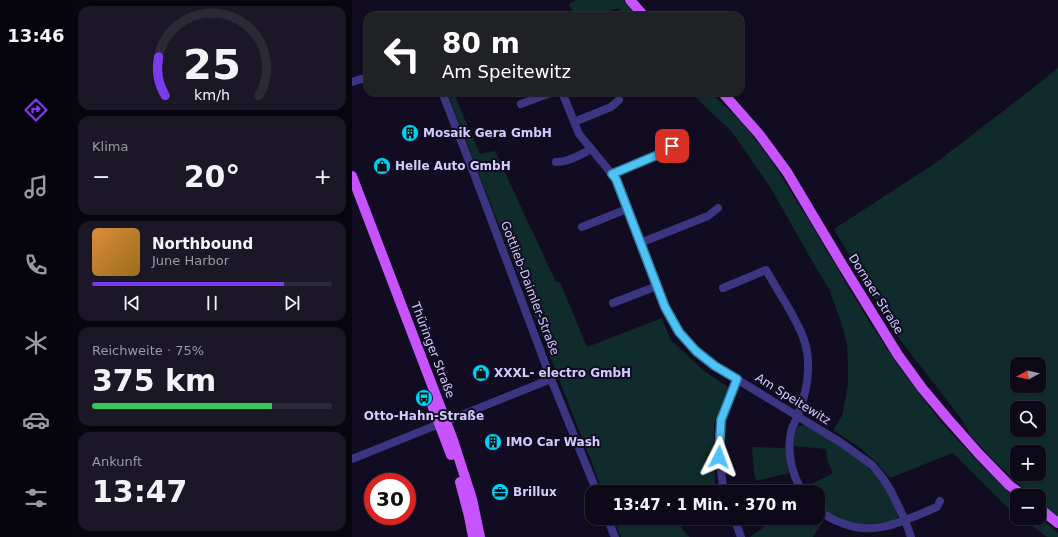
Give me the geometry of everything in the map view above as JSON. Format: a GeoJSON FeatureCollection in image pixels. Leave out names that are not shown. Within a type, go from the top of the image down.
{"type":"FeatureCollection","features":[{"type":"Feature","properties":{"kind":"main road"},"geometry":{"type":"LineString","coordinates":[[630,0],[640,12]]}},
{"type":"Feature","properties":{"kind":"main road","name":"Dornaer Straße"},"geometry":{"type":"LineString","coordinates":[[726,96],[759,134],[788,172],[844,268],[898,355],[922,388],[979,454],[1015,489]]}},
{"type":"Feature","properties":{"kind":"main road","name":"Thüringer Straße"},"geometry":{"type":"LineString","coordinates":[[352,176],[443,422],[452,458],[462,487],[473,537]]}},
{"type":"Feature","properties":{"kind":"main road","name":"Thüringer Straße"},"geometry":{"type":"LineString","coordinates":[[352,196],[466,478],[477,517],[480,537]]}},
{"type":"Feature","properties":{"kind":"main road"},"geometry":{"type":"LineString","coordinates":[[1046,514],[1058,523]]}},
{"type":"Feature","properties":{"kind":"street"},"geometry":{"type":"LineString","coordinates":[[352,82],[364,78]]}},
{"type":"Feature","properties":{"kind":"street","name":"Gottlieb-Daimler-Straße"},"geometry":{"type":"LineString","coordinates":[[444,96],[594,485]]}},
{"type":"Feature","properties":{"kind":"street"},"geometry":{"type":"LineString","coordinates":[[521,104],[542,96]]}},
{"type":"Feature","properties":{"kind":"street","name":"Am Speitewitz"},"geometry":{"type":"LineString","coordinates":[[564,96],[579,134],[616,179],[665,307],[679,332],[696,351],[715,366],[840,442],[872,465],[891,491],[905,520],[911,537]]}},
{"type":"Feature","properties":{"kind":"street"},"geometry":{"type":"LineString","coordinates":[[574,122],[611,107],[619,100]]}},
{"type":"Feature","properties":{"kind":"street"},"geometry":{"type":"LineString","coordinates":[[612,174],[662,153],[672,146]]}},
{"type":"Feature","properties":{"kind":"street"},"geometry":{"type":"LineString","coordinates":[[556,162],[561,162],[591,149]]}},
{"type":"Feature","properties":{"kind":"street"},"geometry":{"type":"LineString","coordinates":[[640,243],[708,216],[718,208]]}},
{"type":"Feature","properties":{"kind":"street"},"geometry":{"type":"LineString","coordinates":[[582,227],[627,209]]}},
{"type":"Feature","properties":{"kind":"street"},"geometry":{"type":"LineString","coordinates":[[723,288],[766,270],[802,333],[807,349],[808,378],[798,416],[792,428],[790,442],[790,456],[793,472],[800,485]]}},
{"type":"Feature","properties":{"kind":"street"},"geometry":{"type":"LineString","coordinates":[[613,303],[657,286]]}},
{"type":"Feature","properties":{"kind":"street"},"geometry":{"type":"LineString","coordinates":[[352,459],[552,379]]}},
{"type":"Feature","properties":{"kind":"street"},"geometry":{"type":"LineString","coordinates":[[723,485],[719,457],[721,420],[737,379]]}},
{"type":"Feature","properties":{"kind":"street"},"geometry":{"type":"LineString","coordinates":[[825,515],[838,522],[858,528],[877,528],[893,525],[937,507],[940,501]]}},
{"type":"Feature","properties":{"kind":"street"},"geometry":{"type":"LineString","coordinates":[[610,525],[615,537]]}},
{"type":"Feature","properties":{"kind":"street"},"geometry":{"type":"LineString","coordinates":[[737,525],[741,537]]}},
{"type":"Feature","properties":{"kind":"green space"},"geometry":{"type":"Polygon","coordinates":[[[576,0],[623,0],[634,12],[622,12],[618,8],[606,12],[573,12],[569,4],[576,0]]]}},
{"type":"Feature","properties":{"kind":"green space"},"geometry":{"type":"Polygon","coordinates":[[[1058,68],[1058,517],[1046,508],[1046,489],[1024,489],[1016,481],[1046,481],[1046,445],[1010,445],[1010,476],[995,462],[970,435],[963,421],[897,336],[834,229],[934,164],[1058,68]]]}},
{"type":"Feature","properties":{"kind":"green space"},"geometry":{"type":"Polygon","coordinates":[[[449,96],[455,96],[480,154],[495,151],[556,282],[560,282],[587,347],[662,318],[670,339],[704,371],[728,387],[714,424],[715,484],[600,485],[449,96]]]}},
{"type":"Feature","properties":{"kind":"green space"},"geometry":{"type":"Polygon","coordinates":[[[694,96],[714,96],[742,122],[771,160],[870,323],[900,368],[941,422],[983,467],[1010,492],[1010,510],[953,453],[890,478],[876,462],[859,447],[833,430],[842,416],[848,384],[847,344],[829,289],[770,187],[732,132],[694,96]]]}},
{"type":"Feature","properties":{"kind":"green space"},"geometry":{"type":"Polygon","coordinates":[[[805,425],[840,446],[862,462],[880,481],[891,497],[899,514],[896,520],[878,524],[861,524],[836,517],[828,513],[825,518],[825,485],[810,485],[833,473],[827,460],[826,449],[793,446],[795,430],[799,426],[805,425]]]}},
{"type":"Feature","properties":{"kind":"green space"},"geometry":{"type":"Polygon","coordinates":[[[752,447],[787,448],[789,473],[756,481],[752,447]]]}},
{"type":"Feature","properties":{"kind":"green space"},"geometry":{"type":"Polygon","coordinates":[[[1046,523],[1058,533],[1058,537],[1047,537],[1031,525],[1046,525],[1046,523]]]}},
{"type":"Feature","properties":{"kind":"green space"},"geometry":{"type":"Polygon","coordinates":[[[616,525],[680,525],[690,537],[621,537],[616,525]]]}},
{"type":"Feature","properties":{"kind":"green space"},"geometry":{"type":"Polygon","coordinates":[[[766,525],[820,525],[813,537],[750,537],[766,525]]]}},
{"type":"Feature","properties":{"kind":"place","name":"Mosaik Gera GmbH"},"geometry":{"type":"Point","coordinates":[410,133]}},
{"type":"Feature","properties":{"kind":"place","name":"Helle Auto GmbH"},"geometry":{"type":"Point","coordinates":[382,166]}},
{"type":"Feature","properties":{"kind":"place","name":"XXXL- electro GmbH"},"geometry":{"type":"Point","coordinates":[481,373]}},
{"type":"Feature","properties":{"kind":"place","name":"Otto-Hahn-Straße"},"geometry":{"type":"Point","coordinates":[424,398]}},
{"type":"Feature","properties":{"kind":"place","name":"IMO Car Wash"},"geometry":{"type":"Point","coordinates":[493,442]}},
{"type":"Feature","properties":{"kind":"place","name":"Brillux"},"geometry":{"type":"Point","coordinates":[500,492]}},
{"type":"Feature","properties":{"kind":"route"},"geometry":{"type":"LineString","coordinates":[[672,146],[662,153],[612,174],[616,179],[665,307],[679,332],[696,351],[715,366],[737,379],[721,420],[719,457]]}}]}
